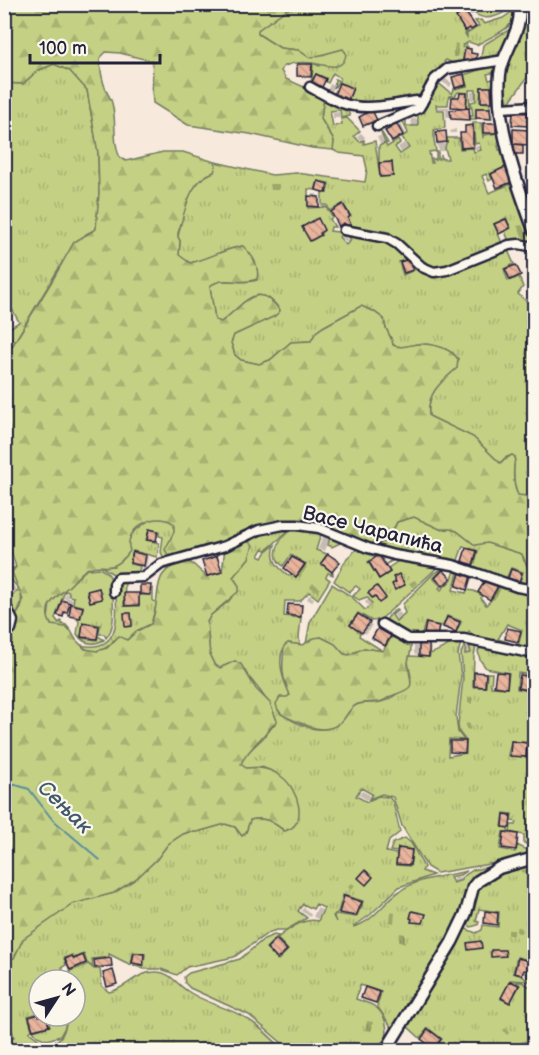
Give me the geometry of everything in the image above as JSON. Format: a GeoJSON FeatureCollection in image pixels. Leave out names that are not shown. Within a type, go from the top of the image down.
{"type":"FeatureCollection","features":[{"type":"Feature","properties":{"kind":"street"},"geometry":{"type":"LineString","coordinates":[[519,4],[518,26],[501,72],[502,108],[514,175],[534,230]]}},
{"type":"Feature","properties":{"kind":"street"},"geometry":{"type":"LineString","coordinates":[[377,126],[415,111],[435,79],[447,69],[504,60]]}},
{"type":"Feature","properties":{"kind":"street"},"geometry":{"type":"LineString","coordinates":[[310,87],[351,106],[381,106],[417,101],[422,103]]}},
{"type":"Feature","properties":{"kind":"street"},"geometry":{"type":"LineString","coordinates":[[502,108],[534,106]]}},
{"type":"Feature","properties":{"kind":"street"},"geometry":{"type":"LineString","coordinates":[[344,230],[387,238],[422,267],[434,272],[447,270],[509,245],[534,247]]}},
{"type":"Feature","properties":{"kind":"street","name":"Васе Чарапића"},"geometry":{"type":"LineString","coordinates":[[114,592],[115,580],[118,578],[144,577],[161,564],[225,546],[260,530],[283,525],[319,528],[368,548],[453,565],[517,587],[534,590]]}},
{"type":"Feature","properties":{"kind":"street"},"geometry":{"type":"LineString","coordinates":[[4,602],[13,621],[11,628],[4,632]]}},
{"type":"Feature","properties":{"kind":"street"},"geometry":{"type":"LineString","coordinates":[[382,624],[408,639],[462,639],[534,654]]}},
{"type":"Feature","properties":{"kind":"street"},"geometry":{"type":"LineString","coordinates":[[386,1050],[452,942],[466,913],[473,887],[478,881],[500,868],[534,858]]}},
{"type":"Feature","properties":{"kind":"green space"},"geometry":{"type":"Polygon","coordinates":[[[5,5],[304,5],[287,9],[258,30],[258,34],[280,48],[298,50],[310,58],[343,49],[346,53],[345,59],[338,65],[297,63],[283,67],[281,71],[286,79],[324,96],[321,119],[334,141],[333,150],[188,125],[153,103],[152,61],[106,52],[100,58],[101,71],[112,103],[116,145],[120,158],[126,161],[163,152],[183,152],[215,162],[214,172],[199,182],[189,197],[178,233],[179,255],[190,263],[243,246],[254,261],[258,274],[257,279],[245,282],[221,281],[210,286],[215,320],[221,322],[243,303],[257,296],[264,296],[272,301],[280,311],[275,316],[234,335],[231,343],[235,355],[241,360],[259,364],[270,360],[291,342],[311,341],[316,332],[323,327],[361,306],[384,319],[393,345],[400,347],[418,344],[432,345],[455,355],[458,359],[457,368],[436,388],[430,401],[429,416],[473,437],[500,463],[512,455],[515,457],[514,477],[518,495],[534,497],[534,573],[528,568],[522,554],[487,543],[475,545],[457,531],[440,529],[414,517],[397,522],[387,541],[372,546],[306,522],[304,519],[173,558],[165,550],[174,532],[174,524],[167,520],[150,520],[136,529],[131,535],[130,551],[123,559],[112,566],[97,566],[85,570],[54,599],[48,612],[51,625],[65,627],[71,631],[85,649],[97,651],[107,648],[119,636],[127,640],[137,631],[151,624],[155,613],[158,585],[166,571],[174,565],[187,561],[207,577],[222,572],[225,548],[244,539],[253,545],[249,558],[233,577],[239,586],[239,591],[211,615],[207,622],[210,656],[214,664],[220,668],[235,661],[241,664],[256,689],[270,703],[277,721],[252,748],[241,764],[246,768],[269,770],[287,782],[296,797],[299,814],[297,821],[293,827],[285,831],[269,821],[250,820],[242,836],[235,827],[225,824],[183,834],[168,844],[157,859],[137,878],[114,893],[73,904],[23,939],[14,958],[5,961],[4,655],[5,647],[13,642],[11,634],[15,628],[14,619],[23,600],[12,572],[16,567],[11,551],[5,545],[5,358],[74,242],[96,229],[99,193],[98,153],[87,90],[70,71],[54,64],[37,71],[23,84],[5,83],[5,5]]]}},
{"type":"Feature","properties":{"kind":"green space"},"geometry":{"type":"Polygon","coordinates":[[[304,5],[513,5],[505,12],[489,18],[474,13],[469,14],[465,10],[456,16],[465,32],[469,31],[465,34],[467,37],[467,34],[479,26],[475,21],[481,20],[484,24],[503,18],[515,11],[512,23],[502,31],[477,45],[469,42],[465,44],[468,47],[465,48],[462,64],[446,60],[444,62],[447,65],[419,97],[366,104],[348,101],[353,88],[338,82],[334,88],[335,79],[339,81],[340,78],[333,73],[328,83],[325,81],[326,78],[316,74],[310,84],[313,63],[319,66],[343,49],[310,58],[298,50],[280,48],[258,34],[257,30],[287,9],[304,5]]]}},
{"type":"Feature","properties":{"kind":"green space"},"geometry":{"type":"Polygon","coordinates":[[[523,5],[534,5],[534,68],[508,104],[504,83],[505,72],[523,5]]]}},
{"type":"Feature","properties":{"kind":"green space"},"geometry":{"type":"Polygon","coordinates":[[[512,28],[499,57],[480,63],[483,45],[512,28]]]}},
{"type":"Feature","properties":{"kind":"green space"},"geometry":{"type":"Polygon","coordinates":[[[54,64],[70,71],[87,90],[98,153],[99,193],[96,229],[86,234],[62,263],[5,358],[5,331],[19,322],[5,296],[5,83],[23,84],[37,71],[54,64]]]}},
{"type":"Feature","properties":{"kind":"green space"},"geometry":{"type":"Polygon","coordinates":[[[498,65],[497,72],[487,74],[489,80],[496,78],[497,83],[493,83],[491,89],[491,87],[481,87],[480,102],[490,103],[490,108],[476,108],[476,119],[470,119],[470,116],[473,116],[471,102],[476,101],[476,90],[469,90],[470,108],[466,108],[467,93],[458,92],[455,96],[449,96],[448,105],[436,105],[437,110],[444,110],[445,128],[434,130],[436,151],[429,152],[431,163],[433,163],[432,159],[436,161],[436,152],[438,152],[438,159],[441,155],[442,159],[448,159],[445,148],[447,138],[459,138],[460,149],[473,148],[474,152],[481,150],[479,143],[475,144],[473,123],[481,123],[483,137],[498,133],[497,122],[500,122],[503,144],[498,146],[499,150],[502,150],[505,167],[490,174],[492,179],[489,181],[486,174],[482,176],[489,193],[513,183],[534,245],[516,242],[503,243],[509,242],[505,231],[511,228],[506,218],[494,224],[502,243],[501,247],[462,264],[430,269],[387,236],[375,232],[349,229],[337,226],[347,228],[351,225],[348,218],[351,216],[343,204],[330,211],[327,205],[322,205],[322,192],[327,193],[329,183],[318,181],[315,190],[308,189],[308,208],[326,207],[333,217],[330,219],[335,227],[331,227],[330,231],[338,232],[346,245],[351,240],[343,232],[379,238],[401,250],[410,258],[399,262],[403,275],[414,270],[411,259],[427,270],[445,273],[507,248],[514,264],[504,269],[508,281],[519,277],[523,287],[518,294],[534,308],[534,497],[518,496],[514,477],[515,457],[512,455],[500,463],[473,437],[429,416],[430,401],[436,388],[457,368],[458,359],[451,352],[427,344],[400,347],[393,345],[384,319],[361,306],[323,327],[316,332],[311,341],[291,342],[270,360],[259,364],[241,360],[235,355],[231,343],[234,335],[275,316],[280,310],[272,300],[257,295],[243,303],[221,322],[215,320],[210,286],[221,281],[251,282],[257,280],[256,265],[252,257],[242,246],[190,263],[179,256],[178,237],[188,199],[198,182],[214,172],[215,162],[272,175],[296,173],[365,182],[367,169],[364,156],[339,153],[333,150],[334,141],[321,119],[324,96],[341,105],[353,107],[347,109],[350,116],[341,118],[340,110],[330,111],[333,126],[342,124],[341,119],[347,118],[360,131],[354,136],[360,142],[364,140],[364,144],[375,141],[380,177],[393,176],[392,162],[379,163],[379,146],[385,143],[379,128],[388,143],[385,144],[387,147],[398,140],[400,143],[395,147],[400,154],[409,148],[402,137],[408,133],[401,118],[415,114],[416,116],[406,118],[406,126],[418,126],[418,114],[428,97],[432,98],[430,96],[437,82],[452,94],[454,89],[467,86],[464,75],[498,65]]]}},
{"type":"Feature","properties":{"kind":"green space"},"geometry":{"type":"Polygon","coordinates":[[[414,517],[440,529],[457,531],[475,545],[487,543],[522,554],[524,561],[534,573],[534,587],[519,585],[523,572],[511,568],[505,581],[461,565],[461,562],[474,565],[478,551],[463,546],[457,563],[372,546],[388,538],[397,522],[414,517]]]}},
{"type":"Feature","properties":{"kind":"green space"},"geometry":{"type":"Polygon","coordinates":[[[152,518],[168,519],[175,524],[171,538],[173,558],[163,557],[161,552],[163,537],[159,536],[159,531],[149,529],[146,540],[159,543],[157,557],[133,551],[130,564],[140,566],[139,572],[146,574],[116,576],[102,567],[114,566],[128,544],[131,534],[152,518]]]}},
{"type":"Feature","properties":{"kind":"green space"},"geometry":{"type":"Polygon","coordinates":[[[293,527],[266,550],[263,549],[259,556],[263,558],[267,551],[275,545],[276,563],[289,576],[291,574],[296,577],[306,564],[291,555],[283,566],[276,557],[277,549],[288,532],[306,529],[344,541],[332,547],[328,545],[330,537],[321,534],[316,550],[327,554],[321,564],[333,575],[328,573],[326,577],[330,580],[318,599],[309,592],[300,601],[285,601],[284,616],[301,618],[300,645],[288,643],[282,654],[282,674],[290,693],[280,713],[301,725],[318,729],[334,727],[356,705],[381,702],[391,698],[411,677],[409,656],[429,657],[430,654],[448,645],[461,642],[458,654],[461,676],[456,717],[458,732],[464,740],[449,739],[448,756],[466,753],[466,741],[459,732],[458,725],[463,678],[461,653],[466,643],[465,654],[471,653],[469,643],[476,646],[473,687],[486,687],[487,673],[492,673],[491,687],[507,688],[509,673],[486,668],[480,660],[478,651],[481,647],[534,657],[532,675],[518,673],[517,689],[534,692],[534,757],[527,757],[528,743],[511,741],[508,755],[534,758],[534,848],[524,843],[524,835],[510,832],[511,825],[516,825],[517,822],[511,821],[512,814],[504,813],[502,827],[508,828],[508,832],[503,832],[500,849],[515,852],[517,845],[534,853],[507,861],[437,873],[427,867],[402,826],[393,797],[382,794],[369,799],[372,794],[361,788],[356,796],[367,802],[378,796],[389,797],[393,802],[400,832],[389,841],[386,852],[397,854],[396,865],[410,866],[412,850],[398,848],[397,852],[390,851],[393,843],[405,838],[411,843],[424,867],[422,871],[433,875],[399,887],[370,915],[353,927],[367,921],[407,887],[424,880],[467,871],[450,877],[453,883],[462,880],[461,878],[473,870],[488,867],[473,879],[460,917],[450,937],[392,1033],[392,1028],[377,1006],[381,992],[360,985],[356,999],[374,1006],[383,1015],[385,1021],[387,1033],[381,1050],[290,1050],[249,1015],[190,988],[185,983],[184,977],[189,973],[240,959],[264,939],[274,935],[278,936],[266,948],[278,960],[288,950],[277,938],[302,923],[318,921],[324,908],[316,904],[313,909],[303,904],[298,911],[307,918],[286,930],[268,933],[234,957],[187,967],[177,975],[161,969],[144,969],[133,965],[144,966],[145,954],[133,952],[131,965],[109,954],[109,957],[92,959],[93,967],[87,963],[84,954],[74,958],[72,955],[64,958],[66,965],[62,968],[27,968],[27,1028],[31,1028],[29,1032],[42,1042],[5,1050],[5,1040],[14,1037],[9,1020],[5,1021],[5,961],[14,958],[23,939],[73,903],[114,893],[137,878],[157,859],[168,844],[183,834],[225,824],[235,827],[238,832],[246,832],[250,820],[255,819],[268,821],[284,831],[294,826],[274,772],[262,767],[245,768],[241,764],[244,756],[277,721],[274,713],[259,690],[235,661],[220,668],[214,664],[210,656],[207,622],[211,615],[229,601],[239,586],[233,577],[249,558],[244,539],[293,527]],[[343,895],[338,912],[335,914],[356,917],[363,901],[343,895]]]}},
{"type":"Feature","properties":{"kind":"green space"},"geometry":{"type":"Polygon","coordinates":[[[358,548],[387,556],[379,555],[368,562],[379,579],[390,572],[388,568],[397,562],[396,559],[386,564],[394,558],[440,565],[380,620],[372,621],[358,613],[350,625],[360,633],[359,636],[383,651],[364,648],[349,655],[344,654],[335,644],[321,637],[306,644],[310,622],[332,584],[352,597],[365,610],[372,604],[367,597],[359,600],[353,596],[360,589],[356,586],[349,592],[334,581],[347,558],[358,548]]]}},
{"type":"Feature","properties":{"kind":"green space"},"geometry":{"type":"Polygon","coordinates":[[[4,565],[7,570],[16,567],[12,572],[20,590],[21,601],[14,619],[5,600],[7,593],[12,596],[19,589],[11,580],[5,585],[4,565]]]}},
{"type":"Feature","properties":{"kind":"green space"},"geometry":{"type":"Polygon","coordinates":[[[99,568],[110,577],[110,595],[113,593],[113,623],[109,634],[106,638],[104,634],[99,634],[100,625],[83,622],[81,638],[77,634],[79,621],[76,618],[81,618],[83,606],[73,604],[74,597],[69,596],[69,592],[65,591],[55,618],[71,631],[65,627],[52,626],[48,619],[50,603],[87,569],[99,568]]]}},
{"type":"Feature","properties":{"kind":"green space"},"geometry":{"type":"Polygon","coordinates":[[[443,569],[433,578],[441,586],[439,588],[441,590],[452,579],[455,569],[459,570],[453,590],[466,593],[467,590],[474,591],[483,596],[481,598],[486,605],[499,586],[498,584],[534,593],[534,652],[515,648],[519,643],[522,630],[507,624],[498,639],[508,642],[507,646],[476,639],[469,631],[466,636],[445,636],[446,632],[456,633],[461,621],[447,616],[443,626],[425,623],[422,634],[424,639],[409,636],[385,623],[395,610],[398,610],[392,615],[396,621],[405,613],[403,604],[434,573],[443,569]]]}},
{"type":"Feature","properties":{"kind":"green space"},"geometry":{"type":"Polygon","coordinates":[[[125,580],[124,606],[139,606],[139,595],[151,595],[153,588],[153,601],[157,602],[151,624],[136,631],[127,640],[114,640],[99,651],[85,648],[81,645],[100,645],[112,635],[116,618],[116,583],[125,580]]]}},
{"type":"Feature","properties":{"kind":"green space"},"geometry":{"type":"Polygon","coordinates":[[[98,636],[104,640],[97,643],[89,643],[81,638],[97,640],[98,636]]]}},
{"type":"Feature","properties":{"kind":"green space"},"geometry":{"type":"Polygon","coordinates":[[[321,637],[335,644],[344,654],[349,655],[364,648],[383,651],[391,637],[410,643],[408,662],[411,685],[406,690],[382,701],[355,705],[338,725],[326,729],[314,728],[283,715],[276,704],[280,697],[290,695],[283,671],[284,646],[288,643],[303,645],[314,638],[321,637]]]}},
{"type":"Feature","properties":{"kind":"green space"},"geometry":{"type":"Polygon","coordinates":[[[534,862],[534,984],[528,981],[526,971],[530,972],[533,961],[517,957],[513,973],[523,976],[527,981],[510,980],[501,999],[510,1003],[520,985],[516,982],[522,982],[534,989],[534,1050],[430,1050],[434,1049],[442,1039],[428,1028],[420,1038],[407,1026],[464,928],[476,933],[482,930],[483,925],[498,927],[499,912],[479,909],[476,921],[479,922],[478,925],[471,927],[466,923],[478,887],[498,872],[534,862]]]}},
{"type":"Feature","properties":{"kind":"green space"},"geometry":{"type":"Polygon","coordinates":[[[88,964],[94,969],[100,969],[102,986],[109,992],[121,988],[142,975],[155,972],[164,973],[193,995],[249,1020],[284,1050],[167,1050],[165,1048],[160,1050],[21,1050],[53,1043],[63,1034],[65,1028],[87,1028],[87,968],[78,968],[88,964]]]}},
{"type":"Feature","properties":{"kind":"green space"},"geometry":{"type":"Polygon","coordinates":[[[43,1028],[64,1028],[60,1036],[47,1040],[37,1036],[33,1031],[43,1028]]]}},
{"type":"Feature","properties":{"kind":"building"},"geometry":{"type":"Polygon","coordinates":[[[465,11],[476,27],[465,31],[456,17],[465,11]]]}},
{"type":"Feature","properties":{"kind":"building"},"geometry":{"type":"Polygon","coordinates":[[[465,48],[477,54],[475,63],[463,61],[465,48]]]}},
{"type":"Feature","properties":{"kind":"building"},"geometry":{"type":"Polygon","coordinates":[[[297,64],[312,64],[311,77],[297,76],[297,64]]]}},
{"type":"Feature","properties":{"kind":"building"},"geometry":{"type":"Polygon","coordinates":[[[316,74],[326,79],[321,89],[311,84],[316,74]]]}},
{"type":"Feature","properties":{"kind":"building"},"geometry":{"type":"Polygon","coordinates":[[[464,74],[466,85],[455,88],[452,77],[464,74]]]}},
{"type":"Feature","properties":{"kind":"building"},"geometry":{"type":"Polygon","coordinates":[[[339,83],[353,88],[348,100],[334,95],[339,83]]]}},
{"type":"Feature","properties":{"kind":"building"},"geometry":{"type":"Polygon","coordinates":[[[481,87],[491,87],[492,102],[481,102],[481,87]]]}},
{"type":"Feature","properties":{"kind":"building"},"geometry":{"type":"Polygon","coordinates":[[[460,93],[467,93],[466,108],[451,107],[452,97],[459,97],[460,93]]]}},
{"type":"Feature","properties":{"kind":"building"},"geometry":{"type":"Polygon","coordinates":[[[469,108],[470,120],[451,119],[450,110],[469,108]]]}},
{"type":"Feature","properties":{"kind":"building"},"geometry":{"type":"Polygon","coordinates":[[[476,108],[490,108],[491,119],[476,118],[476,108]]]}},
{"type":"Feature","properties":{"kind":"building"},"geometry":{"type":"Polygon","coordinates":[[[372,110],[377,120],[363,126],[359,117],[372,110]]]}},
{"type":"Feature","properties":{"kind":"building"},"geometry":{"type":"Polygon","coordinates":[[[513,112],[528,113],[528,126],[512,125],[513,112]]]}},
{"type":"Feature","properties":{"kind":"building"},"geometry":{"type":"Polygon","coordinates":[[[483,123],[496,123],[496,133],[483,133],[483,123]]]}},
{"type":"Feature","properties":{"kind":"building"},"geometry":{"type":"Polygon","coordinates":[[[397,124],[403,135],[392,142],[385,131],[397,124]]]}},
{"type":"Feature","properties":{"kind":"building"},"geometry":{"type":"Polygon","coordinates":[[[473,125],[473,147],[461,148],[460,133],[465,133],[465,126],[473,125]]]}},
{"type":"Feature","properties":{"kind":"building"},"geometry":{"type":"Polygon","coordinates":[[[513,129],[529,130],[529,145],[513,144],[513,129]]]}},
{"type":"Feature","properties":{"kind":"building"},"geometry":{"type":"Polygon","coordinates":[[[446,131],[447,142],[437,143],[436,132],[446,131]]]}},
{"type":"Feature","properties":{"kind":"building"},"geometry":{"type":"Polygon","coordinates":[[[513,144],[523,145],[523,154],[513,154],[513,144]]]}},
{"type":"Feature","properties":{"kind":"building"},"geometry":{"type":"Polygon","coordinates":[[[392,162],[393,176],[380,177],[379,163],[392,162]]]}},
{"type":"Feature","properties":{"kind":"building"},"geometry":{"type":"Polygon","coordinates":[[[505,167],[512,182],[497,188],[491,174],[505,167]]]}},
{"type":"Feature","properties":{"kind":"building"},"geometry":{"type":"Polygon","coordinates":[[[318,181],[328,184],[326,193],[316,190],[318,181]]]}},
{"type":"Feature","properties":{"kind":"building"},"geometry":{"type":"Polygon","coordinates":[[[308,196],[319,197],[319,207],[308,206],[308,196]]]}},
{"type":"Feature","properties":{"kind":"building"},"geometry":{"type":"Polygon","coordinates":[[[343,204],[350,216],[348,218],[351,225],[347,228],[344,223],[339,226],[331,212],[343,204]]]}},
{"type":"Feature","properties":{"kind":"building"},"geometry":{"type":"Polygon","coordinates":[[[318,218],[324,230],[320,233],[321,235],[310,241],[302,227],[318,218]]]}},
{"type":"Feature","properties":{"kind":"building"},"geometry":{"type":"Polygon","coordinates":[[[506,219],[510,228],[499,234],[494,224],[506,219]]]}},
{"type":"Feature","properties":{"kind":"building"},"geometry":{"type":"Polygon","coordinates":[[[409,259],[413,270],[404,273],[400,262],[409,259]]]}},
{"type":"Feature","properties":{"kind":"building"},"geometry":{"type":"Polygon","coordinates":[[[516,265],[521,275],[510,280],[505,269],[516,265]]]}},
{"type":"Feature","properties":{"kind":"building"},"geometry":{"type":"Polygon","coordinates":[[[149,529],[158,531],[156,541],[147,540],[149,529]]]}},
{"type":"Feature","properties":{"kind":"building"},"geometry":{"type":"Polygon","coordinates":[[[466,548],[477,551],[473,565],[462,561],[466,548]]]}},
{"type":"Feature","properties":{"kind":"building"},"geometry":{"type":"Polygon","coordinates":[[[133,552],[146,555],[144,566],[130,563],[133,552]]]}},
{"type":"Feature","properties":{"kind":"building"},"geometry":{"type":"Polygon","coordinates":[[[328,554],[340,562],[332,572],[321,563],[328,554]]]}},
{"type":"Feature","properties":{"kind":"building"},"geometry":{"type":"Polygon","coordinates":[[[379,555],[390,572],[379,579],[369,562],[379,555]]]}},
{"type":"Feature","properties":{"kind":"building"},"geometry":{"type":"Polygon","coordinates":[[[217,556],[222,572],[207,576],[202,561],[217,556]]]}},
{"type":"Feature","properties":{"kind":"building"},"geometry":{"type":"Polygon","coordinates":[[[292,557],[305,564],[296,577],[284,568],[292,557]]]}},
{"type":"Feature","properties":{"kind":"building"},"geometry":{"type":"Polygon","coordinates":[[[511,569],[522,573],[519,582],[508,578],[511,569]]]}},
{"type":"Feature","properties":{"kind":"building"},"geometry":{"type":"Polygon","coordinates":[[[443,570],[451,578],[443,586],[435,578],[443,570]]]}},
{"type":"Feature","properties":{"kind":"building"},"geometry":{"type":"Polygon","coordinates":[[[460,573],[471,576],[467,590],[456,586],[460,573]]]}},
{"type":"Feature","properties":{"kind":"building"},"geometry":{"type":"Polygon","coordinates":[[[399,574],[405,585],[395,590],[392,584],[396,582],[393,577],[399,574]]]}},
{"type":"Feature","properties":{"kind":"building"},"geometry":{"type":"Polygon","coordinates":[[[485,581],[498,586],[490,600],[478,592],[485,581]]]}},
{"type":"Feature","properties":{"kind":"building"},"geometry":{"type":"Polygon","coordinates":[[[140,585],[151,585],[150,595],[140,594],[140,585]]]}},
{"type":"Feature","properties":{"kind":"building"},"geometry":{"type":"Polygon","coordinates":[[[377,586],[386,598],[379,603],[375,596],[372,598],[368,593],[377,586]]]}},
{"type":"Feature","properties":{"kind":"building"},"geometry":{"type":"Polygon","coordinates":[[[99,588],[102,599],[90,602],[87,591],[99,588]]]}},
{"type":"Feature","properties":{"kind":"building"},"geometry":{"type":"Polygon","coordinates":[[[124,593],[139,593],[139,605],[125,606],[124,593]]]}},
{"type":"Feature","properties":{"kind":"building"},"geometry":{"type":"Polygon","coordinates":[[[62,600],[70,603],[63,617],[57,615],[62,600]]]}},
{"type":"Feature","properties":{"kind":"building"},"geometry":{"type":"Polygon","coordinates":[[[71,604],[83,607],[80,618],[69,616],[71,604]]]}},
{"type":"Feature","properties":{"kind":"building"},"geometry":{"type":"Polygon","coordinates":[[[288,604],[302,605],[301,617],[287,615],[288,604]]]}},
{"type":"Feature","properties":{"kind":"building"},"geometry":{"type":"Polygon","coordinates":[[[124,613],[131,613],[132,626],[125,627],[124,613]]]}},
{"type":"Feature","properties":{"kind":"building"},"geometry":{"type":"Polygon","coordinates":[[[358,614],[370,622],[362,633],[350,625],[358,614]]]}},
{"type":"Feature","properties":{"kind":"building"},"geometry":{"type":"Polygon","coordinates":[[[447,617],[460,622],[456,632],[443,627],[447,617]]]}},
{"type":"Feature","properties":{"kind":"building"},"geometry":{"type":"Polygon","coordinates":[[[83,623],[99,626],[97,639],[81,637],[83,623]]]}},
{"type":"Feature","properties":{"kind":"building"},"geometry":{"type":"Polygon","coordinates":[[[426,623],[439,626],[437,637],[424,634],[426,623]]]}},
{"type":"Feature","properties":{"kind":"building"},"geometry":{"type":"Polygon","coordinates":[[[379,626],[392,634],[385,646],[372,638],[379,626]]]}},
{"type":"Feature","properties":{"kind":"building"},"geometry":{"type":"Polygon","coordinates":[[[507,628],[521,631],[518,642],[505,639],[507,628]]]}},
{"type":"Feature","properties":{"kind":"building"},"geometry":{"type":"Polygon","coordinates":[[[419,644],[429,644],[429,657],[419,656],[419,644]]]}},
{"type":"Feature","properties":{"kind":"building"},"geometry":{"type":"Polygon","coordinates":[[[474,672],[486,673],[485,687],[474,686],[474,672]]]}},
{"type":"Feature","properties":{"kind":"building"},"geometry":{"type":"Polygon","coordinates":[[[496,672],[508,673],[507,688],[494,686],[496,672]]]}},
{"type":"Feature","properties":{"kind":"building"},"geometry":{"type":"Polygon","coordinates":[[[520,675],[534,677],[533,691],[518,688],[520,675]]]}},
{"type":"Feature","properties":{"kind":"building"},"geometry":{"type":"Polygon","coordinates":[[[450,741],[466,741],[465,753],[450,752],[450,741]]]}},
{"type":"Feature","properties":{"kind":"building"},"geometry":{"type":"Polygon","coordinates":[[[511,741],[527,743],[526,757],[510,756],[511,741]]]}},
{"type":"Feature","properties":{"kind":"building"},"geometry":{"type":"Polygon","coordinates":[[[504,814],[511,815],[510,828],[503,827],[504,814]]]}},
{"type":"Feature","properties":{"kind":"building"},"geometry":{"type":"Polygon","coordinates":[[[504,832],[518,834],[516,850],[502,848],[504,832]]]}},
{"type":"Feature","properties":{"kind":"building"},"geometry":{"type":"Polygon","coordinates":[[[398,848],[412,850],[410,865],[396,864],[398,848]]]}},
{"type":"Feature","properties":{"kind":"building"},"geometry":{"type":"Polygon","coordinates":[[[365,870],[373,877],[366,885],[358,878],[365,870]]]}},
{"type":"Feature","properties":{"kind":"building"},"geometry":{"type":"Polygon","coordinates":[[[344,896],[362,902],[356,916],[339,913],[344,896]]]}},
{"type":"Feature","properties":{"kind":"building"},"geometry":{"type":"Polygon","coordinates":[[[412,911],[426,914],[423,923],[411,922],[412,911]]]}},
{"type":"Feature","properties":{"kind":"building"},"geometry":{"type":"Polygon","coordinates":[[[485,911],[498,913],[497,925],[484,923],[485,911]]]}},
{"type":"Feature","properties":{"kind":"building"},"geometry":{"type":"Polygon","coordinates":[[[276,939],[287,950],[277,959],[267,948],[276,939]]]}},
{"type":"Feature","properties":{"kind":"building"},"geometry":{"type":"Polygon","coordinates":[[[481,941],[482,948],[468,950],[467,943],[481,941]]]}},
{"type":"Feature","properties":{"kind":"building"},"geometry":{"type":"Polygon","coordinates":[[[491,950],[505,950],[506,956],[491,957],[491,950]]]}},
{"type":"Feature","properties":{"kind":"building"},"geometry":{"type":"Polygon","coordinates":[[[134,953],[144,954],[143,965],[132,963],[134,953]]]}},
{"type":"Feature","properties":{"kind":"building"},"geometry":{"type":"Polygon","coordinates":[[[83,955],[86,963],[69,968],[65,959],[72,956],[74,959],[83,955]]]}},
{"type":"Feature","properties":{"kind":"building"},"geometry":{"type":"Polygon","coordinates":[[[111,958],[112,966],[95,968],[94,960],[111,958]]]}},
{"type":"Feature","properties":{"kind":"building"},"geometry":{"type":"Polygon","coordinates":[[[518,958],[532,962],[530,971],[524,970],[522,975],[514,973],[518,958]]]}},
{"type":"Feature","properties":{"kind":"building"},"geometry":{"type":"Polygon","coordinates":[[[113,970],[117,984],[107,987],[103,973],[113,970]]]}},
{"type":"Feature","properties":{"kind":"building"},"geometry":{"type":"Polygon","coordinates":[[[510,981],[519,985],[510,1003],[501,998],[510,981]]]}},
{"type":"Feature","properties":{"kind":"building"},"geometry":{"type":"Polygon","coordinates":[[[365,987],[380,992],[376,1003],[361,998],[365,987]]]}},
{"type":"Feature","properties":{"kind":"building"},"geometry":{"type":"Polygon","coordinates":[[[428,1029],[441,1039],[434,1049],[421,1039],[428,1029]]]}},
{"type":"Feature","properties":{"kind":"waterway","name":"Сењак"},"geometry":{"type":"LineString","coordinates":[[4,785],[16,785],[29,789],[52,819],[100,860]]}}]}
